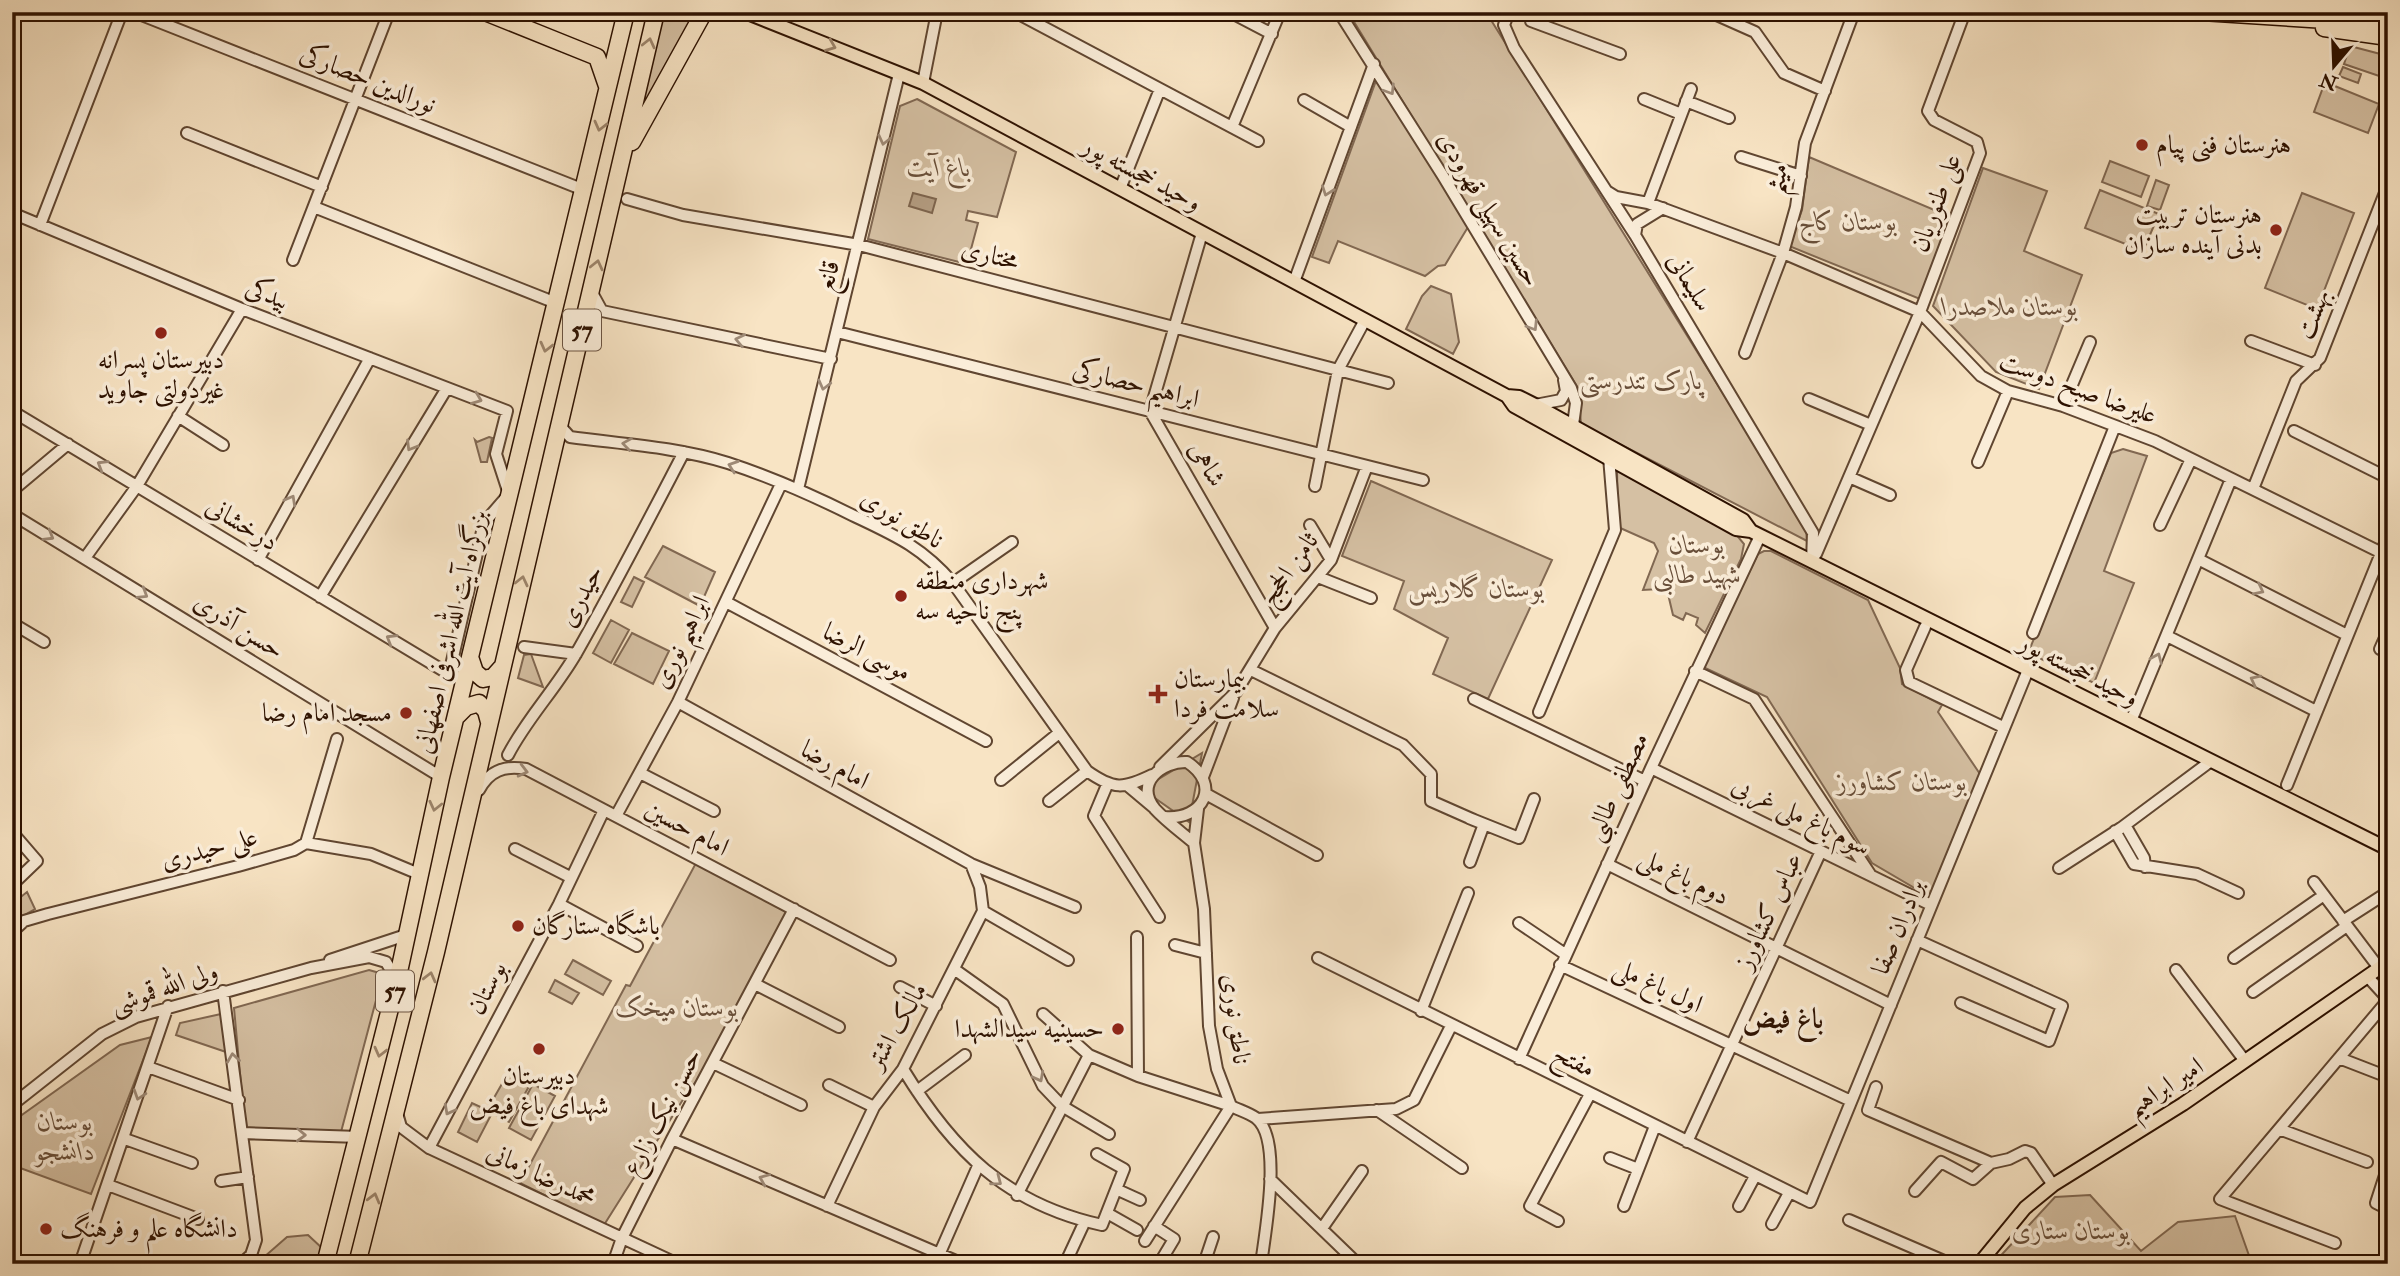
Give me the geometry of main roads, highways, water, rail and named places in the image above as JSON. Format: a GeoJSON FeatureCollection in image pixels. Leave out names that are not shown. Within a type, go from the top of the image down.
{"type":"FeatureCollection","features":[{"type":"Feature","properties":{"kind":"highway"},"geometry":{"type":"LineString","coordinates":[[485,12],[597,57],[604,72],[608,93]]}},
{"type":"Feature","properties":{"kind":"highway","name":"بزرگراه آیت الله اشرفی اصفهانی"},"geometry":{"type":"LineString","coordinates":[[323,1264],[359,1137],[397,981],[441,777],[626,12]]}},
{"type":"Feature","properties":{"kind":"highway","name":"57"},"geometry":{"type":"LineString","coordinates":[[357,1264],[397,1114],[469,799],[561,427],[656,12]]}},
{"type":"Feature","properties":{"kind":"highway"},"geometry":{"type":"LineString","coordinates":[[622,160],[704,12]]}},
{"type":"Feature","properties":{"kind":"highway"},"geometry":{"type":"LineString","coordinates":[[2202,12],[2388,23]]}},
{"type":"Feature","properties":{"kind":"highway"},"geometry":{"type":"LineString","coordinates":[[2266,16],[2354,34],[2388,37]]}},
{"type":"Feature","properties":{"kind":"highway"},"geometry":{"type":"LineString","coordinates":[[471,660],[475,672],[483,679],[493,677],[501,668]]}},
{"type":"Feature","properties":{"kind":"highway"},"geometry":{"type":"LineString","coordinates":[[457,716],[466,707],[479,703],[486,711],[489,722]]}},
{"type":"Feature","properties":{"kind":"main road","name":"وحید خجسته پور"},"geometry":{"type":"LineString","coordinates":[[745,12],[923,83],[1507,396],[1519,397],[1535,405],[1609,457],[1736,529],[1755,534],[2388,849]]}},
{"type":"Feature","properties":{"kind":"main road","name":"وحید خجسته پور"},"geometry":{"type":"LineString","coordinates":[[1507,396],[1514,406],[1572,431],[1743,520],[1755,534]]}},
{"type":"Feature","properties":{"kind":"main road","name":"امیر ابراهیم"},"geometry":{"type":"LineString","coordinates":[[1979,1264],[2025,1208],[2053,1185],[2183,1104],[2383,965]]}},
{"type":"Feature","properties":{"kind":"place","name":"هنرستان فنی پیام"},"geometry":{"type":"Point","coordinates":[2142,145]}},
{"type":"Feature","properties":{"kind":"place","name":"هنرستان تربیت بدنی آینده سازان"},"geometry":{"type":"Point","coordinates":[2276,230]}},
{"type":"Feature","properties":{"kind":"place","name":"دبیرستان پسرانه غیردولتی جاوید"},"geometry":{"type":"Point","coordinates":[161,333]}},
{"type":"Feature","properties":{"kind":"place","name":"شهرداری منطقه پنج ناحیه سه"},"geometry":{"type":"Point","coordinates":[901,596]}},
{"type":"Feature","properties":{"kind":"place","name":"بیمارستان سلامت فردا"},"geometry":{"type":"Point","coordinates":[1158,694]}},
{"type":"Feature","properties":{"kind":"place","name":"مسجد امام رضا"},"geometry":{"type":"Point","coordinates":[406,713]}},
{"type":"Feature","properties":{"kind":"place","name":"باشگاه ستارگان"},"geometry":{"type":"Point","coordinates":[518,926]}},
{"type":"Feature","properties":{"kind":"place","name":"حسینیه سیدالشهدا"},"geometry":{"type":"Point","coordinates":[1118,1029]}},
{"type":"Feature","properties":{"kind":"place","name":"دبیرستان شهدای باغ فیض"},"geometry":{"type":"Point","coordinates":[539,1049]}},
{"type":"Feature","properties":{"kind":"place","name":"دانشگاه علم و فرهنگ"},"geometry":{"type":"Point","coordinates":[46,1229]}},
{"type":"Feature","properties":{"kind":"district","name":"باغ فیض"},"geometry":{"type":"Point","coordinates":[1783,1019]}},
{"type":"Feature","properties":{"kind":"park label","name":"باغ آیت"},"geometry":{"type":"Point","coordinates":[939,168]}},
{"type":"Feature","properties":{"kind":"park label","name":"بوستان کاج"},"geometry":{"type":"Point","coordinates":[1848,222]}},
{"type":"Feature","properties":{"kind":"park label","name":"بوستان ملاصدرا"},"geometry":{"type":"Point","coordinates":[2010,307]}},
{"type":"Feature","properties":{"kind":"park label","name":"پارک تندرستی"},"geometry":{"type":"Point","coordinates":[1641,381]}},
{"type":"Feature","properties":{"kind":"park label","name":"بوستان شهید طالبی"},"geometry":{"type":"Point","coordinates":[1697,560]}},
{"type":"Feature","properties":{"kind":"park label","name":"بوستان گلاریس"},"geometry":{"type":"Point","coordinates":[1476,589]}},
{"type":"Feature","properties":{"kind":"park label","name":"بوستان کشاورز"},"geometry":{"type":"Point","coordinates":[1902,782]}},
{"type":"Feature","properties":{"kind":"park label","name":"بوستان میخک"},"geometry":{"type":"Point","coordinates":[677,1008]}},
{"type":"Feature","properties":{"kind":"park label","name":"بوستان دانشجو"},"geometry":{"type":"Point","coordinates":[65,1137]}},
{"type":"Feature","properties":{"kind":"park label","name":"بوستان ستاری"},"geometry":{"type":"Point","coordinates":[2071,1231]}}]}
